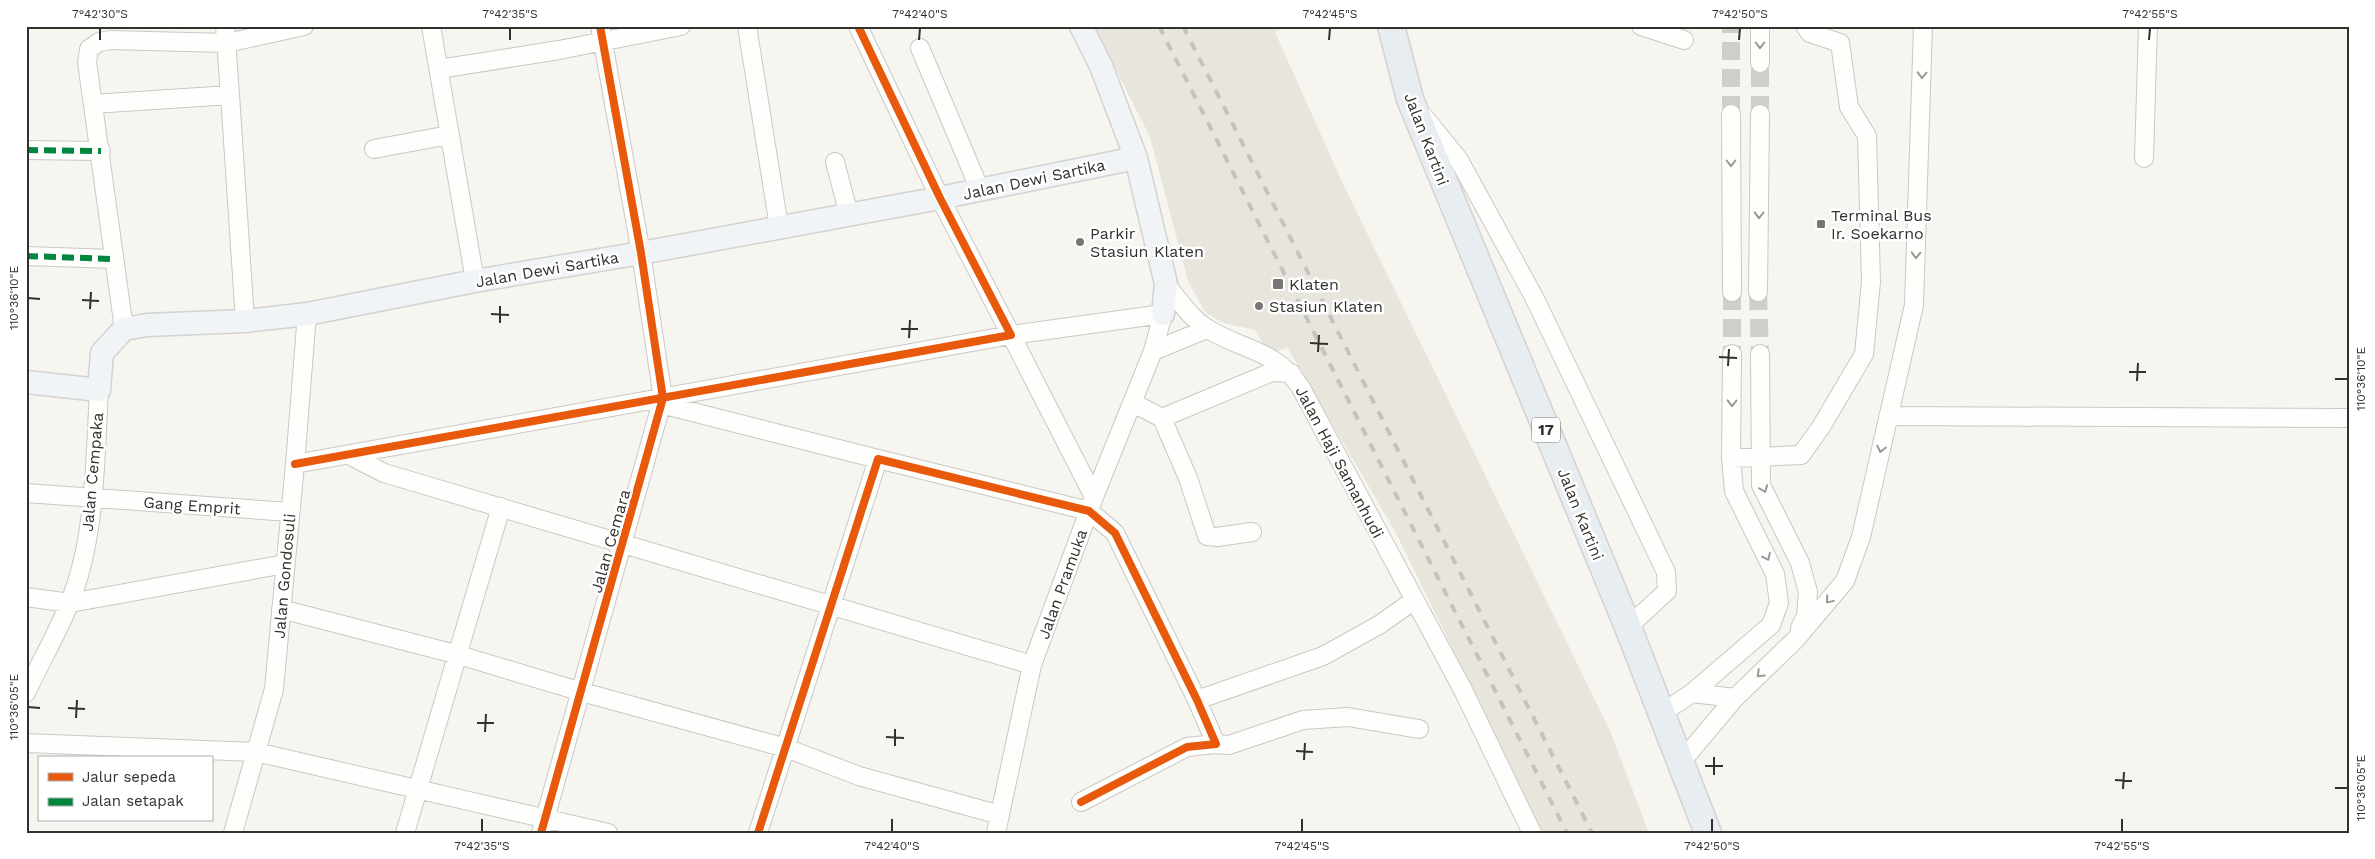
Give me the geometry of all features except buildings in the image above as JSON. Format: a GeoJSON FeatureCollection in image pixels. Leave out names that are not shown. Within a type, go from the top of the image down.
{"type":"FeatureCollection","features":[{"type":"Feature","properties":{"kind":"highway","name":"Jalan Kartini"},"geometry":{"type":"LineString","coordinates":[[1391,26],[1410,99],[1628,627],[1682,761],[1708,833]]}},
{"type":"Feature","properties":{"kind":"main road","name":"Jalan Haji Samanhudi"},"geometry":{"type":"LineString","coordinates":[[1081,26],[1101,66],[1136,158],[1166,284],[1162,314]]}},
{"type":"Feature","properties":{"kind":"main road","name":"Jalan Dewi Sartika"},"geometry":{"type":"LineString","coordinates":[[124,329],[147,325],[245,321],[306,314],[475,281],[641,253],[940,198],[1136,158]]}},
{"type":"Feature","properties":{"kind":"main road"},"geometry":{"type":"LineString","coordinates":[[26,382],[99,390],[102,353],[124,329]]}},
{"type":"Feature","properties":{"kind":"street"},"geometry":{"type":"LineString","coordinates":[[124,329],[113,259],[101,151],[87,62],[88,49],[92,45],[111,40],[226,34],[304,26]]}},
{"type":"Feature","properties":{"kind":"street"},"geometry":{"type":"LineString","coordinates":[[431,26],[475,281]]}},
{"type":"Feature","properties":{"kind":"street"},"geometry":{"type":"LineString","coordinates":[[439,69],[601,34],[681,26]]}},
{"type":"Feature","properties":{"kind":"street"},"geometry":{"type":"LineString","coordinates":[[747,26],[779,227]]}},
{"type":"Feature","properties":{"kind":"street"},"geometry":{"type":"LineString","coordinates":[[858,26],[940,198],[1011,334],[1092,504],[1115,533],[1197,700],[1216,744]]}},
{"type":"Feature","properties":{"kind":"street"},"geometry":{"type":"LineString","coordinates":[[1641,26],[1684,40]]}},
{"type":"Feature","properties":{"kind":"street"},"geometry":{"type":"LineString","coordinates":[[1760,26],[1760,63]]}},
{"type":"Feature","properties":{"kind":"street"},"geometry":{"type":"LineString","coordinates":[[1731,458],[1801,455],[1821,427],[1864,354],[1871,282],[1867,136],[1849,107],[1840,43],[1810,33],[1805,26]]}},
{"type":"Feature","properties":{"kind":"street"},"geometry":{"type":"LineString","coordinates":[[1682,761],[1735,698],[1795,640],[1845,581],[1861,537],[1914,304],[1923,26]]}},
{"type":"Feature","properties":{"kind":"street"},"geometry":{"type":"LineString","coordinates":[[2144,158],[2148,26]]}},
{"type":"Feature","properties":{"kind":"street"},"geometry":{"type":"LineString","coordinates":[[226,34],[245,321]]}},
{"type":"Feature","properties":{"kind":"street","name":"Jalan Cemara"},"geometry":{"type":"LineString","coordinates":[[542,826],[582,692],[662,401],[641,253],[601,34]]}},
{"type":"Feature","properties":{"kind":"street"},"geometry":{"type":"LineString","coordinates":[[920,48],[980,190]]}},
{"type":"Feature","properties":{"kind":"street"},"geometry":{"type":"LineString","coordinates":[[93,104],[230,95]]}},
{"type":"Feature","properties":{"kind":"street"},"geometry":{"type":"LineString","coordinates":[[1410,99],[1459,160],[1529,288],[1666,572],[1667,591],[1628,627]]}},
{"type":"Feature","properties":{"kind":"street"},"geometry":{"type":"LineString","coordinates":[[1731,114],[1732,292]]}},
{"type":"Feature","properties":{"kind":"street"},"geometry":{"type":"LineString","coordinates":[[1758,292],[1760,114]]}},
{"type":"Feature","properties":{"kind":"street"},"geometry":{"type":"LineString","coordinates":[[374,149],[450,135]]}},
{"type":"Feature","properties":{"kind":"street"},"geometry":{"type":"LineString","coordinates":[[26,150],[101,151]]}},
{"type":"Feature","properties":{"kind":"street"},"geometry":{"type":"LineString","coordinates":[[835,162],[849,215]]}},
{"type":"Feature","properties":{"kind":"street"},"geometry":{"type":"LineString","coordinates":[[26,256],[113,259]]}},
{"type":"Feature","properties":{"kind":"street","name":"Jalan Haji Samanhudi"},"geometry":{"type":"LineString","coordinates":[[1166,284],[1191,315],[1207,329],[1259,351],[1291,373],[1301,388],[1413,601],[1463,690],[1532,833]]}},
{"type":"Feature","properties":{"kind":"street","name":"Jalan Gondosuli"},"geometry":{"type":"LineString","coordinates":[[233,833],[274,689],[295,464],[306,314]]}},
{"type":"Feature","properties":{"kind":"street"},"geometry":{"type":"LineString","coordinates":[[295,464],[662,401],[1011,334],[1162,314]]}},
{"type":"Feature","properties":{"kind":"street","name":"Jalan Pramuka"},"geometry":{"type":"LineString","coordinates":[[996,833],[1032,665],[1092,504],[1153,351],[1162,314]]}},
{"type":"Feature","properties":{"kind":"street"},"geometry":{"type":"LineString","coordinates":[[1153,351],[1207,329]]}},
{"type":"Feature","properties":{"kind":"street"},"geometry":{"type":"LineString","coordinates":[[1662,713],[1692,693],[1771,624],[1779,603],[1775,574],[1734,491],[1731,458],[1732,354]]}},
{"type":"Feature","properties":{"kind":"street"},"geometry":{"type":"LineString","coordinates":[[1760,354],[1761,485],[1800,563],[1808,592],[1806,616],[1795,640]]}},
{"type":"Feature","properties":{"kind":"street"},"geometry":{"type":"LineString","coordinates":[[1162,418],[1272,372],[1291,373]]}},
{"type":"Feature","properties":{"kind":"street","name":"Jalan Cempaka"},"geometry":{"type":"LineString","coordinates":[[26,693],[70,603],[85,549],[93,499],[99,390]]}},
{"type":"Feature","properties":{"kind":"street"},"geometry":{"type":"LineString","coordinates":[[662,401],[878,459],[1092,504]]}},
{"type":"Feature","properties":{"kind":"street"},"geometry":{"type":"LineString","coordinates":[[1133,403],[1162,418],[1188,478],[1207,536],[1217,537],[1252,532]]}},
{"type":"Feature","properties":{"kind":"street"},"geometry":{"type":"LineString","coordinates":[[1888,416],[2349,418]]}},
{"type":"Feature","properties":{"kind":"street"},"geometry":{"type":"LineString","coordinates":[[349,455],[384,473],[832,604],[1032,665]]}},
{"type":"Feature","properties":{"kind":"street"},"geometry":{"type":"LineString","coordinates":[[758,833],[878,459]]}},
{"type":"Feature","properties":{"kind":"street","name":"Gang Emprit"},"geometry":{"type":"LineString","coordinates":[[26,493],[290,512]]}},
{"type":"Feature","properties":{"kind":"street"},"geometry":{"type":"LineString","coordinates":[[405,833],[459,655],[501,507]]}},
{"type":"Feature","properties":{"kind":"street"},"geometry":{"type":"LineString","coordinates":[[26,597],[70,603],[286,564]]}},
{"type":"Feature","properties":{"kind":"street"},"geometry":{"type":"LineString","coordinates":[[1197,700],[1324,656],[1379,625],[1413,601]]}},
{"type":"Feature","properties":{"kind":"street"},"geometry":{"type":"LineString","coordinates":[[281,609],[459,655],[582,692],[786,748],[859,776],[1000,815]]}},
{"type":"Feature","properties":{"kind":"street"},"geometry":{"type":"LineString","coordinates":[[1692,693],[1735,698]]}},
{"type":"Feature","properties":{"kind":"street"},"geometry":{"type":"LineString","coordinates":[[1081,802],[1187,747],[1216,744],[1229,745],[1303,720],[1348,717],[1419,729]]}},
{"type":"Feature","properties":{"kind":"street"},"geometry":{"type":"LineString","coordinates":[[26,743],[256,752],[417,790],[542,826],[608,833]]}},
{"type":"Feature","properties":{"kind":"shaded area"},"geometry":{"type":"Polygon","coordinates":[[[1094,26],[1286,26],[1275,32],[1343,184],[1610,731],[1649,833],[1543,833],[1396,533],[1287,347],[1270,355],[1255,330],[1223,323],[1205,312],[1188,281],[1150,137],[1094,26]]]}},
{"type":"Feature","properties":{"kind":"tunnel"},"geometry":{"type":"LineString","coordinates":[[1731,26],[1731,114]]}},
{"type":"Feature","properties":{"kind":"tunnel"},"geometry":{"type":"LineString","coordinates":[[1760,63],[1760,114]]}},
{"type":"Feature","properties":{"kind":"tunnel"},"geometry":{"type":"LineString","coordinates":[[1732,292],[1732,354]]}},
{"type":"Feature","properties":{"kind":"tunnel"},"geometry":{"type":"LineString","coordinates":[[1758,292],[1760,354]]}},
{"type":"Feature","properties":{"kind":"railway"},"geometry":{"type":"LineString","coordinates":[[1159,26],[1567,833]]}},
{"type":"Feature","properties":{"kind":"railway"},"geometry":{"type":"LineString","coordinates":[[1183,26],[1592,833]]}},
{"type":"Feature","properties":{"kind":"marked path"},"geometry":{"type":"LineString","coordinates":[[26,150],[101,151]]}},
{"type":"Feature","properties":{"kind":"marked path"},"geometry":{"type":"LineString","coordinates":[[26,256],[113,259]]}},
{"type":"Feature","properties":{"kind":"cycle path"},"geometry":{"type":"LineString","coordinates":[[541,833],[663,398],[641,253],[600,26]]}},
{"type":"Feature","properties":{"kind":"cycle path"},"geometry":{"type":"LineString","coordinates":[[295,464],[1011,335],[940,198],[858,26]]}},
{"type":"Feature","properties":{"kind":"cycle path"},"geometry":{"type":"LineString","coordinates":[[758,833],[878,459],[1089,511],[1115,533],[1197,700],[1216,744],[1187,747],[1081,802]]}},
{"type":"Feature","properties":{"kind":"place","name":"Terminal Bus Ir. Soekarno"},"geometry":{"type":"Point","coordinates":[1821,224]}},
{"type":"Feature","properties":{"kind":"place","name":"Parkir Stasiun Klaten"},"geometry":{"type":"Point","coordinates":[1080,242]}},
{"type":"Feature","properties":{"kind":"place","name":"Klaten"},"geometry":{"type":"Point","coordinates":[1278,284]}},
{"type":"Feature","properties":{"kind":"place","name":"Stasiun Klaten"},"geometry":{"type":"Point","coordinates":[1259,306]}}]}
